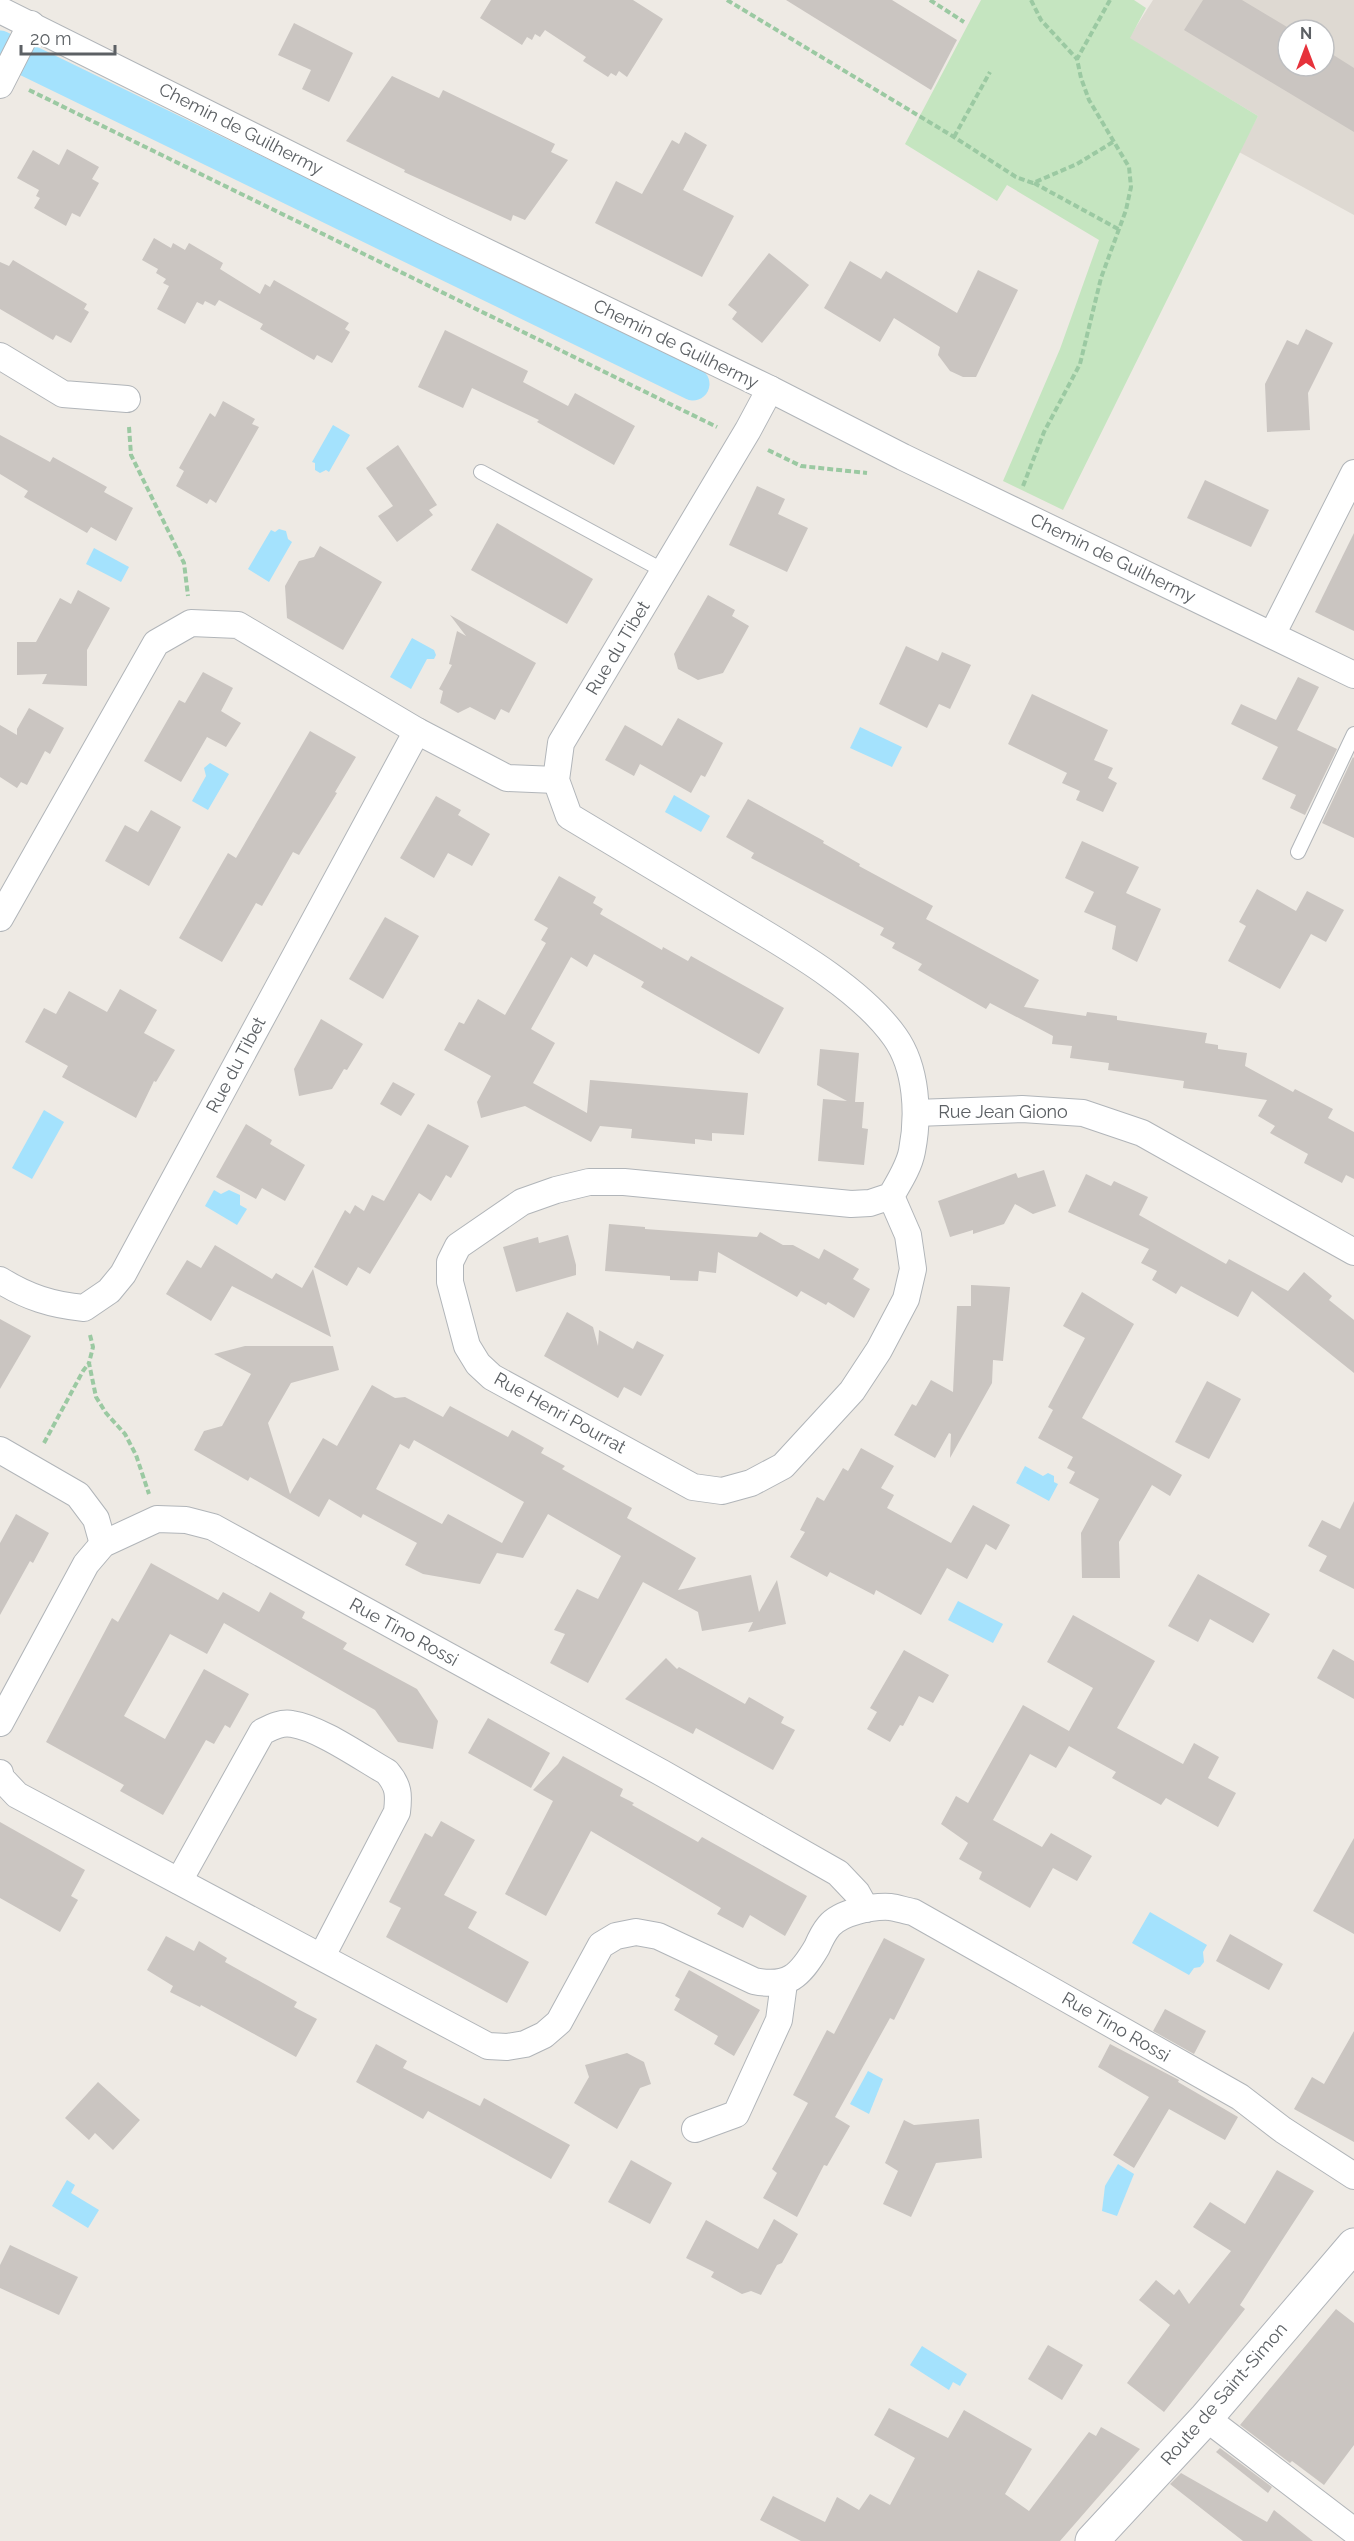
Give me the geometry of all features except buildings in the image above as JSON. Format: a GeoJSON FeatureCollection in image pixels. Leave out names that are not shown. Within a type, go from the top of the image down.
{"type":"FeatureCollection","features":[{"type":"Feature","properties":{"kind":"main road","name":"Route de Saint-Simon"},"geometry":{"type":"LineString","coordinates":[[1092,2541],[1206,2418],[1354,2245]]}},
{"type":"Feature","properties":{"kind":"street","name":"Chemin de Guilhermy"},"geometry":{"type":"LineString","coordinates":[[0,10],[13,60],[443,231],[1354,675]]}},
{"type":"Feature","properties":{"kind":"street"},"geometry":{"type":"LineString","coordinates":[[0,356],[63,394],[127,399]]}},
{"type":"Feature","properties":{"kind":"street","name":"Rue du Tibet"},"geometry":{"type":"LineString","coordinates":[[556,780],[561,743],[770,389]]}},
{"type":"Feature","properties":{"kind":"street"},"geometry":{"type":"LineString","coordinates":[[1272,636],[1354,473]]}},
{"type":"Feature","properties":{"kind":"street"},"geometry":{"type":"LineString","coordinates":[[0,918],[156,643],[191,623],[238,625],[417,731],[507,778],[556,780]]}},
{"type":"Feature","properties":{"kind":"street","name":"Rue du Tibet"},"geometry":{"type":"LineString","coordinates":[[84,1308],[109,1291],[123,1274],[417,731]]}},
{"type":"Feature","properties":{"kind":"street","name":"Rue Jean Giono"},"geometry":{"type":"LineString","coordinates":[[556,780],[569,816],[801,955],[870,1008],[896,1038],[910,1068],[916,1113],[1022,1109],[1083,1113],[1142,1133],[1354,1252]]}},
{"type":"Feature","properties":{"kind":"street"},"geometry":{"type":"LineString","coordinates":[[891,1196],[903,1176],[912,1152],[916,1113]]}},
{"type":"Feature","properties":{"kind":"street","name":"Rue Henri Pourrat"},"geometry":{"type":"LineString","coordinates":[[589,1182],[612,1182],[851,1204],[870,1203],[891,1196],[908,1234],[913,1269],[906,1299],[879,1350],[852,1391],[783,1466],[751,1483],[722,1491],[693,1487],[492,1377],[478,1364],[467,1346],[450,1282],[450,1262],[458,1246],[522,1202],[589,1182]]}},
{"type":"Feature","properties":{"kind":"street"},"geometry":{"type":"LineString","coordinates":[[0,1280],[23,1294],[58,1305],[84,1308]]}},
{"type":"Feature","properties":{"kind":"street"},"geometry":{"type":"LineString","coordinates":[[0,1450],[78,1495],[96,1519],[103,1544]]}},
{"type":"Feature","properties":{"kind":"street","name":"Rue Tino Rossi"},"geometry":{"type":"LineString","coordinates":[[0,1724],[6,1708],[86,1564],[103,1544],[157,1519],[186,1520],[213,1527],[662,1773],[838,1873],[857,1893],[866,1909]]}},
{"type":"Feature","properties":{"kind":"street"},"geometry":{"type":"LineString","coordinates":[[179,1881],[262,1732],[276,1725],[291,1724],[309,1728],[387,1772],[397,1783],[399,1797],[397,1812],[322,1956]]}},
{"type":"Feature","properties":{"kind":"street"},"geometry":{"type":"LineString","coordinates":[[0,1773],[1,1778],[17,1794],[488,2046],[507,2047],[525,2044],[544,2035],[559,2022],[601,1945],[616,1936],[636,1932],[658,1936],[754,1981],[769,1984],[784,1983],[779,2020],[735,2114],[695,2129]]}},
{"type":"Feature","properties":{"kind":"street","name":"Rue Tino Rossi"},"geometry":{"type":"LineString","coordinates":[[784,1983],[799,1971],[811,1956],[829,1925],[866,1909],[891,1907],[913,1912],[1240,2097],[1283,2130],[1354,2176]]}},
{"type":"Feature","properties":{"kind":"street"},"geometry":{"type":"LineString","coordinates":[[1206,2418],[1354,2531]]}},
{"type":"Feature","properties":{"kind":"lane"},"geometry":{"type":"LineString","coordinates":[[481,472],[664,571]]}},
{"type":"Feature","properties":{"kind":"lane"},"geometry":{"type":"LineString","coordinates":[[1298,852],[1354,734]]}},
{"type":"Feature","properties":{"kind":"path"},"geometry":{"type":"LineString","coordinates":[[726,0],[954,137],[1016,177],[1034,183],[1120,230]]}},
{"type":"Feature","properties":{"kind":"path"},"geometry":{"type":"LineString","coordinates":[[930,0],[964,22]]}},
{"type":"Feature","properties":{"kind":"path"},"geometry":{"type":"LineString","coordinates":[[1019,494],[1044,432],[1080,364],[1101,278],[1120,230],[1131,187],[1129,167],[1089,99],[1080,78],[1077,59],[1041,20],[1031,0]]}},
{"type":"Feature","properties":{"kind":"path"},"geometry":{"type":"LineString","coordinates":[[1077,59],[1110,0]]}},
{"type":"Feature","properties":{"kind":"path"},"geometry":{"type":"LineString","coordinates":[[13,60],[742,439],[801,465],[821,469],[859,471],[877,476]]}},
{"type":"Feature","properties":{"kind":"path"},"geometry":{"type":"LineString","coordinates":[[954,137],[990,72]]}},
{"type":"Feature","properties":{"kind":"path"},"geometry":{"type":"LineString","coordinates":[[1034,183],[1077,164],[1113,142]]}},
{"type":"Feature","properties":{"kind":"path"},"geometry":{"type":"LineString","coordinates":[[127,399],[131,454],[184,563],[191,623]]}},
{"type":"Feature","properties":{"kind":"path"},"geometry":{"type":"LineString","coordinates":[[31,1467],[89,1363],[93,1347],[84,1308]]}},
{"type":"Feature","properties":{"kind":"path"},"geometry":{"type":"LineString","coordinates":[[89,1363],[96,1397],[106,1413],[126,1434],[136,1455],[157,1519]]}},
{"type":"Feature","properties":{"kind":"shaded area"},"geometry":{"type":"Polygon","coordinates":[[[1153,0],[1354,0],[1354,215],[1239,152],[1258,116],[1129,38],[1153,0]]]}},
{"type":"Feature","properties":{"kind":"green space"},"geometry":{"type":"Polygon","coordinates":[[[981,0],[1134,0],[1146,8],[1130,38],[1258,116],[1063,510],[1003,481],[1060,349],[1099,240],[1007,185],[997,201],[905,144],[981,0]]]}},
{"type":"Feature","properties":{"kind":"water"},"geometry":{"type":"Polygon","coordinates":[[[333,425],[350,435],[329,472],[326,470],[320,473],[315,470],[315,463],[312,462],[333,425]]]}},
{"type":"Feature","properties":{"kind":"water"},"geometry":{"type":"Polygon","coordinates":[[[279,529],[286,531],[288,539],[292,542],[269,582],[248,569],[271,530],[275,532],[279,529]]]}},
{"type":"Feature","properties":{"kind":"water"},"geometry":{"type":"Polygon","coordinates":[[[94,548],[129,567],[121,582],[86,564],[94,548]]]}},
{"type":"Feature","properties":{"kind":"water"},"geometry":{"type":"Polygon","coordinates":[[[412,638],[434,650],[436,655],[434,659],[427,659],[411,689],[390,677],[412,638]]]}},
{"type":"Feature","properties":{"kind":"water"},"geometry":{"type":"Polygon","coordinates":[[[860,727],[902,747],[892,767],[850,748],[860,727]]]}},
{"type":"Feature","properties":{"kind":"water"},"geometry":{"type":"Polygon","coordinates":[[[210,763],[229,774],[208,810],[192,801],[206,776],[204,768],[210,763]]]}},
{"type":"Feature","properties":{"kind":"water"},"geometry":{"type":"Polygon","coordinates":[[[674,795],[710,816],[701,832],[665,812],[674,795]]]}},
{"type":"Feature","properties":{"kind":"water"},"geometry":{"type":"Polygon","coordinates":[[[44,1110],[64,1122],[32,1179],[12,1168],[44,1110]]]}},
{"type":"Feature","properties":{"kind":"water"},"geometry":{"type":"Polygon","coordinates":[[[214,1190],[221,1194],[229,1190],[240,1195],[240,1205],[247,1209],[237,1225],[205,1206],[214,1190]]]}},
{"type":"Feature","properties":{"kind":"water"},"geometry":{"type":"Polygon","coordinates":[[[1025,1466],[1043,1476],[1048,1473],[1054,1476],[1054,1482],[1058,1484],[1049,1501],[1016,1483],[1025,1466]]]}},
{"type":"Feature","properties":{"kind":"water"},"geometry":{"type":"Polygon","coordinates":[[[958,1601],[1003,1624],[993,1643],[948,1620],[958,1601]]]}},
{"type":"Feature","properties":{"kind":"water"},"geometry":{"type":"Polygon","coordinates":[[[1150,1912],[1207,1945],[1203,1952],[1204,1962],[1200,1967],[1194,1968],[1189,1975],[1132,1943],[1150,1912]]]}},
{"type":"Feature","properties":{"kind":"water"},"geometry":{"type":"Polygon","coordinates":[[[868,2071],[883,2079],[869,2114],[850,2104],[868,2071]]]}},
{"type":"Feature","properties":{"kind":"water"},"geometry":{"type":"Polygon","coordinates":[[[1118,2164],[1134,2174],[1117,2216],[1102,2211],[1105,2186],[1118,2164]]]}},
{"type":"Feature","properties":{"kind":"water"},"geometry":{"type":"Polygon","coordinates":[[[67,2180],[75,2185],[71,2193],[99,2210],[88,2228],[52,2206],[67,2180]]]}},
{"type":"Feature","properties":{"kind":"water"},"geometry":{"type":"Polygon","coordinates":[[[922,2346],[967,2374],[960,2386],[953,2382],[949,2390],[910,2365],[922,2346]]]}},
{"type":"Feature","properties":{"kind":"waterway"},"geometry":{"type":"LineString","coordinates":[[0,47],[693,384]]}}]}
